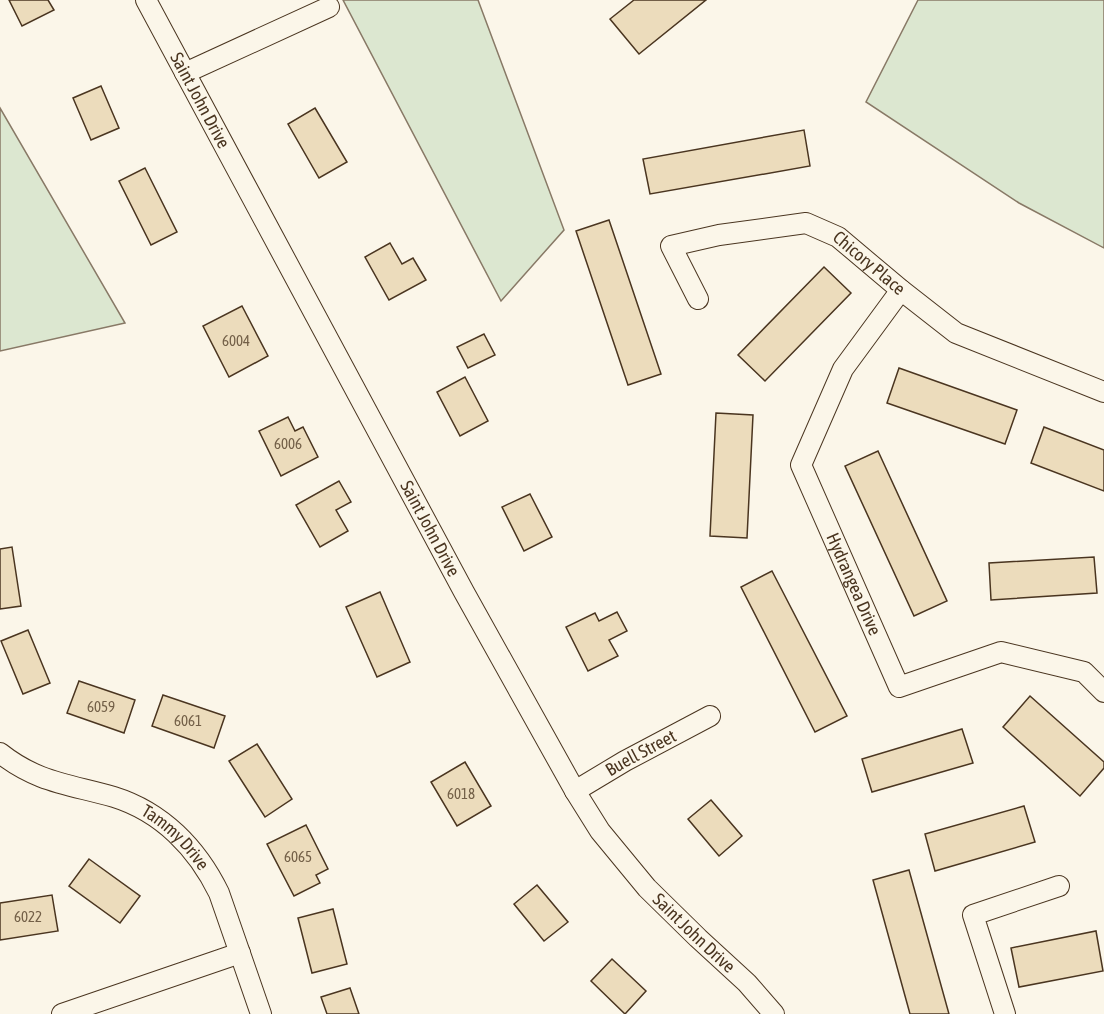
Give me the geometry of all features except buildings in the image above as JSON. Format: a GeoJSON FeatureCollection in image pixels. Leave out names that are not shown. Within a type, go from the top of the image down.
{"type":"FeatureCollection","features":[{"type":"Feature","properties":{"kind":"street","name":"Saint John Drive"},"geometry":{"type":"LineString","coordinates":[[146,0],[474,612],[575,791],[600,831],[647,888],[747,983],[774,1014]]}},
{"type":"Feature","properties":{"kind":"street"},"geometry":{"type":"LineString","coordinates":[[185,73],[329,7]]}},
{"type":"Feature","properties":{"kind":"street","name":"Chicory Place"},"geometry":{"type":"LineString","coordinates":[[698,299],[671,246],[719,235],[806,223],[838,237],[956,333],[1104,392]]}},
{"type":"Feature","properties":{"kind":"street","name":"Hydrangea Drive"},"geometry":{"type":"LineString","coordinates":[[901,290],[843,369],[801,465],[898,687],[1001,652],[1084,672],[1104,692]]}},
{"type":"Feature","properties":{"kind":"street","name":"Buell Street"},"geometry":{"type":"LineString","coordinates":[[575,791],[625,761],[710,716]]}},
{"type":"Feature","properties":{"kind":"street","name":"Tammy Drive"},"geometry":{"type":"LineString","coordinates":[[0,753],[29,772],[54,783],[127,802],[151,814],[174,830],[193,849],[219,892],[261,1014]]}},
{"type":"Feature","properties":{"kind":"street"},"geometry":{"type":"LineString","coordinates":[[1005,1014],[974,915],[1059,886]]}},
{"type":"Feature","properties":{"kind":"street"},"geometry":{"type":"LineString","coordinates":[[62,1014],[240,953]]}},
{"type":"Feature","properties":{"kind":"green space"},"geometry":{"type":"Polygon","coordinates":[[[343,0],[478,0],[564,230],[501,301],[343,0]]]}},
{"type":"Feature","properties":{"kind":"green space"},"geometry":{"type":"Polygon","coordinates":[[[918,0],[1104,0],[1104,248],[1019,203],[866,102],[918,0]]]}},
{"type":"Feature","properties":{"kind":"green space"},"geometry":{"type":"Polygon","coordinates":[[[0,108],[125,323],[0,351],[0,108]]]}}]}
